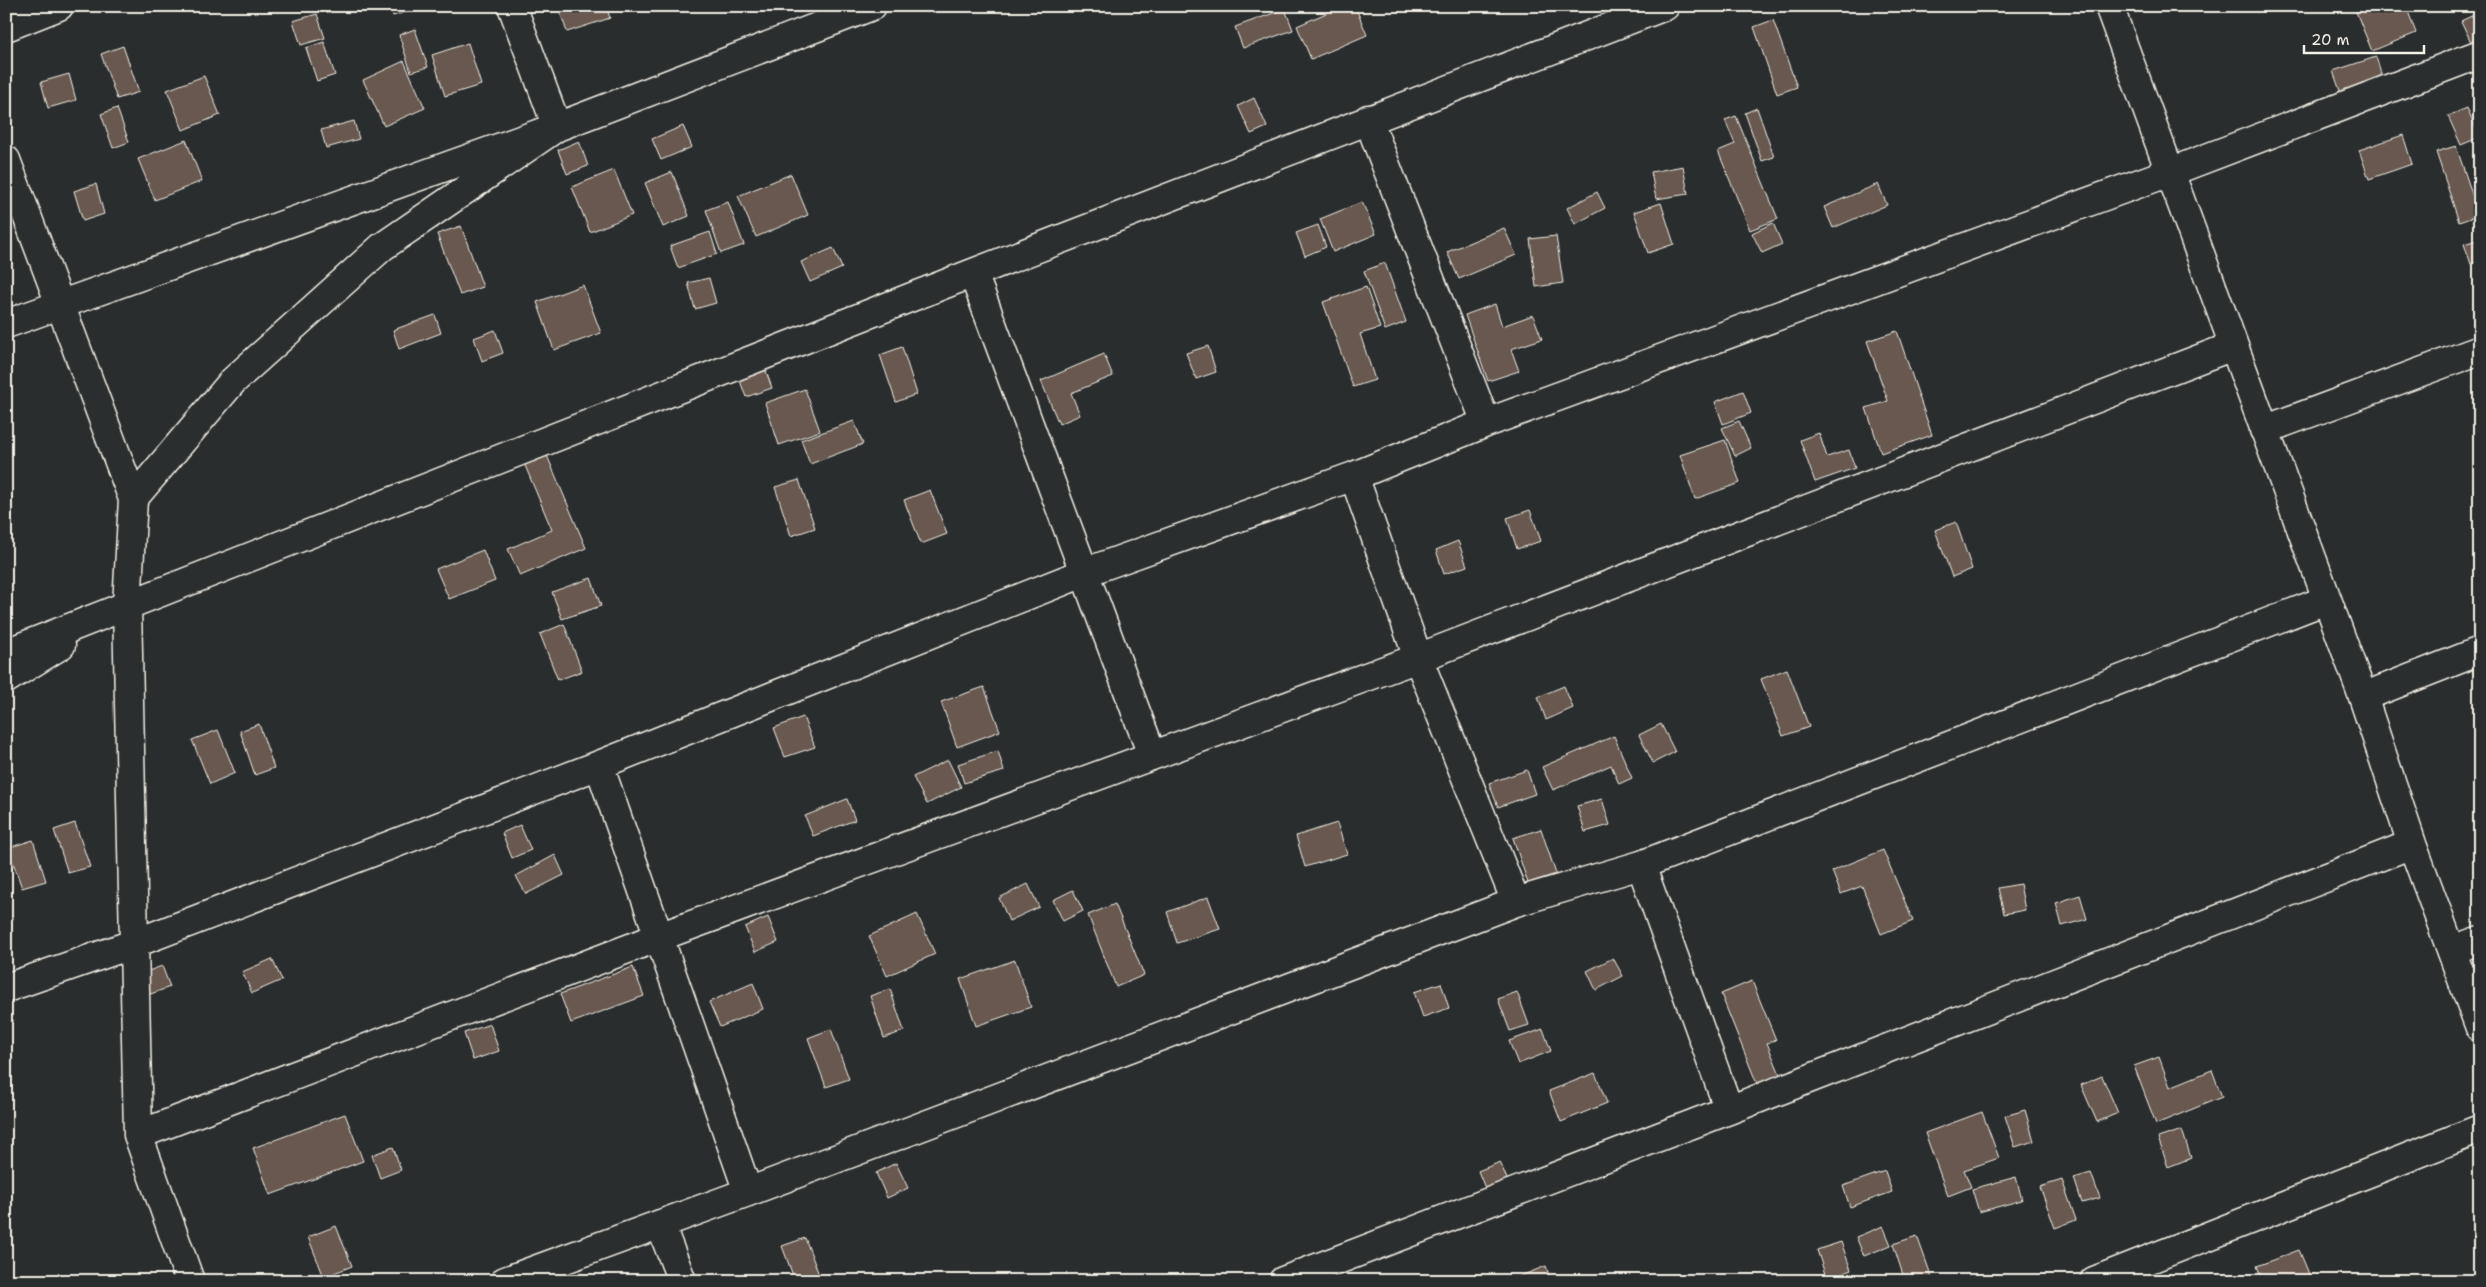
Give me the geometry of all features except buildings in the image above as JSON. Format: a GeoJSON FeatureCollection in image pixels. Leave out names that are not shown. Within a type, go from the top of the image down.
{"type":"FeatureCollection","features":[{"type":"Feature","properties":{"kind":"street"},"geometry":{"type":"LineString","coordinates":[[6,27],[59,6]]}},
{"type":"Feature","properties":{"kind":"street"},"geometry":{"type":"LineString","coordinates":[[512,6],[557,127]]}},
{"type":"Feature","properties":{"kind":"street"},"geometry":{"type":"LineString","coordinates":[[6,324],[557,127],[871,6]]}},
{"type":"Feature","properties":{"kind":"street"},"geometry":{"type":"LineString","coordinates":[[6,653],[973,273],[1665,6]]}},
{"type":"Feature","properties":{"kind":"street"},"geometry":{"type":"LineString","coordinates":[[2110,6],[2326,600],[2364,697],[2412,844],[2480,1028]]}},
{"type":"Feature","properties":{"kind":"street"},"geometry":{"type":"LineString","coordinates":[[6,988],[133,944],[600,764],[1086,572],[1354,476],[1486,424],[2170,172],[2480,54]]}},
{"type":"Feature","properties":{"kind":"street"},"geometry":{"type":"LineString","coordinates":[[1368,119],[1486,424]]}},
{"type":"Feature","properties":{"kind":"street"},"geometry":{"type":"LineString","coordinates":[[133,499],[233,381],[382,247],[557,127]]}},
{"type":"Feature","properties":{"kind":"street"},"geometry":{"type":"LineString","coordinates":[[6,160],[133,499],[127,605],[138,1135],[190,1281]]}},
{"type":"Feature","properties":{"kind":"street"},"geometry":{"type":"LineString","coordinates":[[973,273],[1086,572],[1152,755]]}},
{"type":"Feature","properties":{"kind":"street"},"geometry":{"type":"LineString","coordinates":[[138,1135],[659,937],[1418,658],[2233,346]]}},
{"type":"Feature","properties":{"kind":"street"},"geometry":{"type":"LineString","coordinates":[[2264,430],[2480,350]]}},
{"type":"Feature","properties":{"kind":"street"},"geometry":{"type":"LineString","coordinates":[[1354,476],[1418,658],[1516,902]]}},
{"type":"Feature","properties":{"kind":"street"},"geometry":{"type":"LineString","coordinates":[[506,1281],[748,1192],[1516,902],[1641,865],[2326,600]]}},
{"type":"Feature","properties":{"kind":"street"},"geometry":{"type":"LineString","coordinates":[[6,679],[127,605]]}},
{"type":"Feature","properties":{"kind":"street"},"geometry":{"type":"LineString","coordinates":[[2364,697],[2480,651]]}},
{"type":"Feature","properties":{"kind":"street"},"geometry":{"type":"LineString","coordinates":[[600,764],[748,1192]]}},
{"type":"Feature","properties":{"kind":"street"},"geometry":{"type":"LineString","coordinates":[[1283,1281],[2412,844]]}},
{"type":"Feature","properties":{"kind":"street"},"geometry":{"type":"LineString","coordinates":[[1641,865],[1728,1110]]}},
{"type":"Feature","properties":{"kind":"street"},"geometry":{"type":"LineString","coordinates":[[2452,950],[2480,940]]}},
{"type":"Feature","properties":{"kind":"street"},"geometry":{"type":"LineString","coordinates":[[2094,1281],[2480,1129]]}},
{"type":"Feature","properties":{"kind":"street"},"geometry":{"type":"LineString","coordinates":[[660,1224],[682,1281]]}}]}
